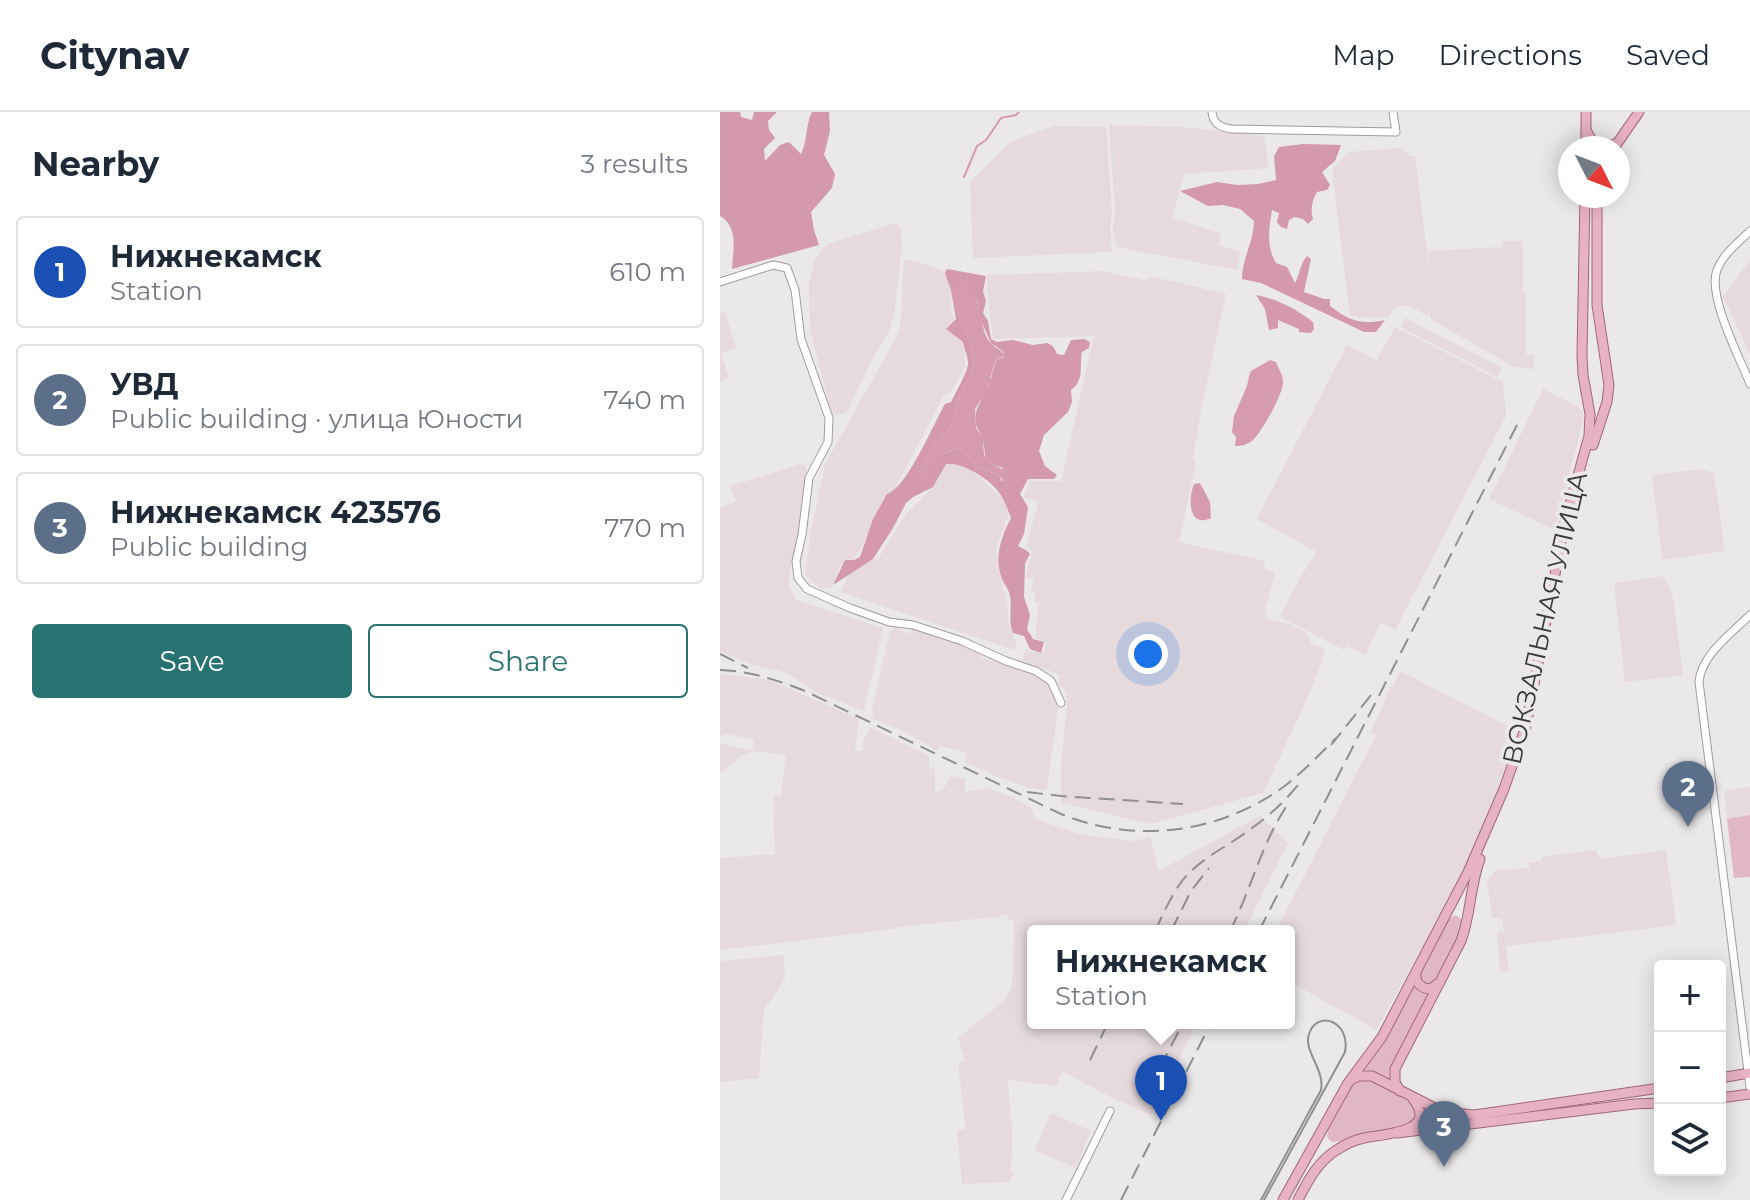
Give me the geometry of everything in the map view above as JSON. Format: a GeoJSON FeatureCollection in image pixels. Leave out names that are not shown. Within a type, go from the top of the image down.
{"type":"FeatureCollection","features":[{"type":"Feature","properties":{"kind":"main road"},"geometry":{"type":"LineString","coordinates":[[1586,112],[1586,136]]}},
{"type":"Feature","properties":{"kind":"main road"},"geometry":{"type":"LineString","coordinates":[[1622,136],[1639,112]]}},
{"type":"Feature","properties":{"kind":"main road"},"geometry":{"type":"LineString","coordinates":[[1586,130],[1589,136]]}},
{"type":"Feature","properties":{"kind":"main road","name":"ВОКЗАЛЬНАЯ УЛИЦА"},"geometry":{"type":"LineString","coordinates":[[1283,1200],[1348,1083],[1377,1045],[1445,917],[1492,816],[1526,726],[1565,522],[1591,424],[1582,355],[1585,208]]}},
{"type":"Feature","properties":{"kind":"main road","name":"ВОКЗАЛЬНАЯ УЛИЦА"},"geometry":{"type":"LineString","coordinates":[[1400,1091],[1395,1082],[1395,1069],[1461,941],[1477,865],[1532,726],[1569,519],[1607,402],[1609,385],[1597,305],[1597,208]]}},
{"type":"Feature","properties":{"kind":"main road"},"geometry":{"type":"LineString","coordinates":[[1582,355],[1585,347],[1592,344],[1604,351]]}},
{"type":"Feature","properties":{"kind":"main road"},"geometry":{"type":"LineString","coordinates":[[1588,402],[1598,408],[1607,402]]}},
{"type":"Feature","properties":{"kind":"main road"},"geometry":{"type":"LineString","coordinates":[[1445,917],[1452,912],[1458,913],[1466,925]]}},
{"type":"Feature","properties":{"kind":"main road"},"geometry":{"type":"LineString","coordinates":[[1417,970],[1416,979],[1423,988],[1431,989],[1440,982]]}},
{"type":"Feature","properties":{"kind":"main road"},"geometry":{"type":"LineString","coordinates":[[1726,1077],[1749,1074]]}},
{"type":"Feature","properties":{"kind":"main road"},"geometry":{"type":"LineString","coordinates":[[1348,1083],[1358,1076],[1368,1075],[1442,1110],[1474,1115],[1654,1089]]}},
{"type":"Feature","properties":{"kind":"main road"},"geometry":{"type":"LineString","coordinates":[[1726,1097],[1750,1094]]}},
{"type":"Feature","properties":{"kind":"main road"},"geometry":{"type":"LineString","coordinates":[[1397,1133],[1412,1127],[1418,1119],[1419,1109],[1412,1097]]}},
{"type":"Feature","properties":{"kind":"main road"},"geometry":{"type":"LineString","coordinates":[[1321,1131],[1323,1139],[1336,1146],[1397,1133],[1654,1103]]}},
{"type":"Feature","properties":{"kind":"main road"},"geometry":{"type":"LineString","coordinates":[[1298,1200],[1319,1164],[1344,1145]]}},
{"type":"Feature","properties":{"kind":"street"},"geometry":{"type":"LineString","coordinates":[[1212,112],[1213,118],[1223,128],[1396,132],[1393,112]]}},
{"type":"Feature","properties":{"kind":"street"},"geometry":{"type":"LineString","coordinates":[[1750,231],[1721,262],[1715,279],[1716,295],[1724,320],[1750,384]]}},
{"type":"Feature","properties":{"kind":"street"},"geometry":{"type":"LineString","coordinates":[[720,282],[776,264],[787,268],[795,290],[801,339],[829,418],[828,442],[809,478],[796,561],[801,584],[850,608],[889,622],[913,625],[962,641],[1036,671],[1051,681],[1061,703]]}},
{"type":"Feature","properties":{"kind":"street"},"geometry":{"type":"LineString","coordinates":[[1750,615],[1716,649],[1700,671],[1699,678],[1750,1087]]}},
{"type":"Feature","properties":{"kind":"street"},"geometry":{"type":"LineString","coordinates":[[1066,1200],[1110,1111]]}},
{"type":"Feature","properties":{"kind":"shaded area"},"geometry":{"type":"Polygon","coordinates":[[[720,112],[740,112],[741,117],[752,120],[754,112],[777,112],[768,121],[769,130],[775,138],[764,149],[765,161],[780,145],[789,142],[801,154],[812,112],[829,112],[830,131],[824,155],[835,174],[832,188],[811,212],[819,245],[732,269],[732,233],[730,226],[720,216],[720,112]]]}},
{"type":"Feature","properties":{"kind":"shaded area"},"geometry":{"type":"Polygon","coordinates":[[[1109,125],[1183,127],[1264,136],[1269,168],[1184,174],[1172,218],[1220,233],[1219,245],[1241,252],[1237,270],[1117,247],[1113,230],[1115,210],[1109,125]]]}},
{"type":"Feature","properties":{"kind":"shaded area"},"geometry":{"type":"Polygon","coordinates":[[[1054,126],[1106,127],[1112,252],[973,258],[970,182],[1010,142],[1054,126]]]}},
{"type":"Feature","properties":{"kind":"shaded area"},"geometry":{"type":"Polygon","coordinates":[[[1341,145],[1335,161],[1322,172],[1330,185],[1327,190],[1317,192],[1312,205],[1313,219],[1308,224],[1295,217],[1289,220],[1287,229],[1281,227],[1277,222],[1279,213],[1272,210],[1269,237],[1273,257],[1276,263],[1287,267],[1295,283],[1307,256],[1311,259],[1304,292],[1330,299],[1330,306],[1356,320],[1385,320],[1376,332],[1364,332],[1261,283],[1242,279],[1254,221],[1240,209],[1208,206],[1180,191],[1217,182],[1237,185],[1276,180],[1274,156],[1279,147],[1341,145]]]}},
{"type":"Feature","properties":{"kind":"shaded area"},"geometry":{"type":"Polygon","coordinates":[[[1401,148],[1410,156],[1415,156],[1430,277],[1428,251],[1501,247],[1503,241],[1523,241],[1526,354],[1534,355],[1534,369],[1514,367],[1432,320],[1429,310],[1428,315],[1400,305],[1388,318],[1350,316],[1332,169],[1349,152],[1401,148]]]}},
{"type":"Feature","properties":{"kind":"shaded area"},"geometry":{"type":"Polygon","coordinates":[[[895,223],[901,228],[902,246],[895,308],[889,331],[847,412],[832,414],[810,330],[809,284],[815,259],[828,244],[895,223]]]}},
{"type":"Feature","properties":{"kind":"shaded area"},"geometry":{"type":"Polygon","coordinates":[[[904,260],[949,273],[951,307],[965,352],[965,368],[951,392],[944,395],[893,492],[884,497],[853,560],[841,564],[831,588],[821,589],[805,574],[825,464],[900,331],[904,260]]]}},
{"type":"Feature","properties":{"kind":"shaded area"},"geometry":{"type":"Polygon","coordinates":[[[1750,260],[1750,355],[1723,296],[1750,260]]]}},
{"type":"Feature","properties":{"kind":"shaded area"},"geometry":{"type":"Polygon","coordinates":[[[947,269],[986,276],[983,313],[988,321],[991,339],[997,342],[1047,343],[1053,346],[1057,354],[1064,355],[1071,340],[1090,342],[1089,348],[1082,352],[1080,377],[1071,390],[1072,402],[1068,412],[1044,435],[1039,451],[1045,466],[1057,475],[1054,479],[1028,479],[1020,494],[1028,507],[1024,534],[1018,546],[1030,554],[1025,563],[1024,597],[1030,615],[1027,629],[1033,639],[1044,642],[1041,653],[1030,649],[1024,636],[1013,633],[1012,629],[1010,596],[999,563],[1002,540],[1011,518],[1006,506],[990,483],[960,466],[946,464],[933,487],[906,503],[873,559],[833,585],[845,560],[860,557],[873,519],[887,494],[895,489],[911,468],[945,404],[951,402],[968,366],[963,342],[946,329],[956,319],[945,273],[947,269]],[[971,293],[956,304],[972,349],[974,367],[957,401],[953,424],[929,451],[916,484],[940,456],[961,448],[977,468],[999,475],[1004,480],[1003,468],[986,458],[976,424],[978,407],[997,359],[1004,357],[1004,352],[991,343],[979,316],[978,303],[971,293]]]}},
{"type":"Feature","properties":{"kind":"shaded area"},"geometry":{"type":"Polygon","coordinates":[[[1104,271],[1147,281],[1154,277],[1226,294],[1202,406],[1193,458],[1196,463],[1179,542],[1265,561],[1264,568],[1275,574],[1265,608],[1267,619],[1291,624],[1305,631],[1312,644],[1325,649],[1307,699],[1263,793],[1151,824],[1061,803],[1066,691],[1058,684],[1060,675],[1022,660],[1026,649],[1043,654],[1046,642],[1035,638],[1039,603],[1034,602],[1036,593],[1031,591],[1034,579],[1026,578],[1032,551],[1028,550],[1027,545],[1038,502],[1024,497],[1029,481],[1061,481],[1093,339],[1097,336],[993,339],[987,288],[987,275],[1104,271]]]}},
{"type":"Feature","properties":{"kind":"shaded area"},"geometry":{"type":"Polygon","coordinates":[[[954,283],[968,283],[987,338],[1006,355],[995,362],[990,378],[994,381],[988,386],[989,395],[975,409],[976,428],[983,438],[984,455],[992,464],[1006,471],[1005,480],[1009,488],[999,475],[977,468],[961,448],[943,454],[915,485],[929,451],[953,424],[957,401],[974,367],[972,349],[956,304],[954,283]]]}},
{"type":"Feature","properties":{"kind":"shaded area"},"geometry":{"type":"Polygon","coordinates":[[[1256,295],[1293,309],[1313,322],[1314,329],[1311,333],[1299,332],[1299,329],[1278,320],[1278,328],[1269,330],[1265,309],[1256,295]]]}},
{"type":"Feature","properties":{"kind":"shaded area"},"geometry":{"type":"Polygon","coordinates":[[[725,312],[736,348],[721,353],[729,378],[720,381],[720,313],[725,312]]]}},
{"type":"Feature","properties":{"kind":"shaded area"},"geometry":{"type":"Polygon","coordinates":[[[1405,318],[1502,368],[1497,377],[1401,327],[1405,318]]]}},
{"type":"Feature","properties":{"kind":"shaded area"},"geometry":{"type":"Polygon","coordinates":[[[1395,327],[1503,382],[1506,416],[1395,630],[1381,623],[1365,655],[1347,646],[1344,650],[1280,617],[1317,552],[1257,519],[1347,345],[1377,360],[1395,327]]]}},
{"type":"Feature","properties":{"kind":"shaded area"},"geometry":{"type":"Polygon","coordinates":[[[1270,360],[1276,362],[1282,376],[1280,394],[1267,421],[1253,440],[1235,446],[1236,437],[1232,432],[1234,416],[1251,371],[1270,360]]]}},
{"type":"Feature","properties":{"kind":"shaded area"},"geometry":{"type":"Polygon","coordinates":[[[1543,389],[1577,406],[1584,418],[1555,530],[1489,499],[1543,389]]]}},
{"type":"Feature","properties":{"kind":"shaded area"},"geometry":{"type":"Polygon","coordinates":[[[960,459],[1011,507],[996,549],[1008,623],[1017,645],[1014,650],[841,592],[849,571],[879,557],[907,513],[933,487],[943,463],[960,459]]]}},
{"type":"Feature","properties":{"kind":"shaded area"},"geometry":{"type":"Polygon","coordinates":[[[804,463],[808,476],[789,586],[796,600],[883,628],[864,711],[815,692],[787,673],[750,664],[720,651],[720,508],[736,501],[730,486],[804,463]]]}},
{"type":"Feature","properties":{"kind":"shaded area"},"geometry":{"type":"Polygon","coordinates":[[[1701,469],[1714,473],[1725,551],[1662,560],[1652,475],[1701,469]]]}},
{"type":"Feature","properties":{"kind":"shaded area"},"geometry":{"type":"Polygon","coordinates":[[[1200,483],[1210,502],[1211,518],[1203,520],[1194,516],[1191,504],[1194,484],[1200,483]]]}},
{"type":"Feature","properties":{"kind":"shaded area"},"geometry":{"type":"Polygon","coordinates":[[[1664,576],[1673,598],[1683,675],[1625,682],[1614,583],[1664,576]]]}},
{"type":"Feature","properties":{"kind":"shaded area"},"geometry":{"type":"Polygon","coordinates":[[[895,628],[910,634],[912,629],[978,651],[982,658],[1032,672],[1050,683],[1058,708],[1047,788],[1029,788],[998,777],[965,762],[966,753],[941,746],[937,751],[904,731],[870,718],[890,631],[895,628]]]}},
{"type":"Feature","properties":{"kind":"shaded area"},"geometry":{"type":"Polygon","coordinates":[[[1400,671],[1516,730],[1497,794],[1468,860],[1376,1030],[1295,984],[1295,925],[1279,925],[1376,735],[1371,733],[1374,724],[1389,688],[1400,671]]]}},
{"type":"Feature","properties":{"kind":"shaded area"},"geometry":{"type":"Polygon","coordinates":[[[720,675],[770,680],[859,719],[855,751],[862,751],[870,727],[926,754],[929,768],[935,769],[935,793],[942,790],[952,776],[965,779],[965,792],[987,788],[1012,797],[1031,808],[1035,819],[1083,835],[1134,841],[1150,837],[1159,871],[1261,815],[1288,843],[1247,925],[1027,925],[1027,1029],[1194,1029],[1151,1115],[1062,1071],[1057,1086],[1008,1080],[1011,1170],[1014,1174],[1009,1182],[962,1184],[957,1130],[966,1129],[958,1064],[965,1060],[958,1038],[1005,1000],[1012,987],[1013,920],[1009,920],[1008,914],[720,950],[720,858],[775,854],[773,796],[781,796],[786,755],[754,751],[742,755],[720,774],[720,743],[753,751],[754,739],[724,734],[720,737],[720,675]]]}},
{"type":"Feature","properties":{"kind":"shaded area"},"geometry":{"type":"Polygon","coordinates":[[[1750,787],[1750,815],[1727,819],[1724,791],[1750,787]]]}},
{"type":"Feature","properties":{"kind":"shaded area"},"geometry":{"type":"Polygon","coordinates":[[[1750,815],[1750,877],[1734,878],[1727,819],[1750,815]]]}},
{"type":"Feature","properties":{"kind":"shaded area"},"geometry":{"type":"Polygon","coordinates":[[[1595,850],[1600,859],[1666,850],[1676,925],[1506,946],[1509,972],[1500,972],[1497,932],[1504,931],[1502,918],[1492,918],[1487,881],[1496,870],[1529,868],[1529,863],[1541,861],[1541,857],[1595,850]]]}},
{"type":"Feature","properties":{"kind":"shaded area"},"geometry":{"type":"Polygon","coordinates":[[[1455,915],[1462,921],[1452,954],[1436,982],[1426,984],[1420,979],[1420,972],[1448,919],[1455,915]]]}},
{"type":"Feature","properties":{"kind":"shaded area"},"geometry":{"type":"Polygon","coordinates":[[[784,955],[785,979],[764,1010],[759,1078],[720,1082],[720,961],[784,955]]]}},
{"type":"Feature","properties":{"kind":"shaded area"},"geometry":{"type":"Polygon","coordinates":[[[1413,983],[1430,993],[1391,1071],[1391,1081],[1372,1071],[1361,1070],[1378,1050],[1413,983]]]}},
{"type":"Feature","properties":{"kind":"shaded area"},"geometry":{"type":"Polygon","coordinates":[[[1361,1080],[1388,1088],[1407,1100],[1415,1114],[1412,1122],[1401,1128],[1363,1133],[1332,1142],[1327,1137],[1328,1129],[1351,1087],[1361,1080]]]}},
{"type":"Feature","properties":{"kind":"shaded area"},"geometry":{"type":"Polygon","coordinates":[[[1051,1113],[1091,1131],[1075,1168],[1035,1150],[1051,1113]]]}},
{"type":"Feature","properties":{"kind":"waterway"},"geometry":{"type":"LineString","coordinates":[[964,177],[977,146],[986,140],[1001,118],[1019,112]]}},
{"type":"Feature","properties":{"kind":"tram line"},"geometry":{"type":"LineString","coordinates":[[1261,1200],[1321,1090],[1320,1075],[1309,1047],[1309,1034],[1319,1022],[1332,1022],[1343,1033],[1345,1052],[1264,1200]]}},
{"type":"Feature","properties":{"kind":"railway"},"geometry":{"type":"LineString","coordinates":[[1262,925],[1517,425]]}},
{"type":"Feature","properties":{"kind":"railway"},"geometry":{"type":"LineString","coordinates":[[720,654],[748,668]]}},
{"type":"Feature","properties":{"kind":"railway"},"geometry":{"type":"LineString","coordinates":[[720,670],[763,677],[805,691],[1061,814],[1118,829],[1175,830],[1230,816],[1282,788],[1336,738]]}},
{"type":"Feature","properties":{"kind":"railway"},"geometry":{"type":"LineString","coordinates":[[1331,745],[1371,695]]}},
{"type":"Feature","properties":{"kind":"railway"},"geometry":{"type":"LineString","coordinates":[[1158,925],[1174,893],[1189,873],[1265,818],[1298,785]]}},
{"type":"Feature","properties":{"kind":"railway"},"geometry":{"type":"LineString","coordinates":[[1027,792],[1183,804]]}},
{"type":"Feature","properties":{"kind":"railway"},"geometry":{"type":"LineString","coordinates":[[1233,925],[1269,837],[1286,807]]}},
{"type":"Feature","properties":{"kind":"railway"},"geometry":{"type":"LineString","coordinates":[[1174,925],[1191,891],[1209,868]]}},
{"type":"Feature","properties":{"kind":"railway"},"geometry":{"type":"LineString","coordinates":[[1090,1060],[1105,1029]]}},
{"type":"Feature","properties":{"kind":"railway"},"geometry":{"type":"LineString","coordinates":[[1149,1089],[1180,1029]]}},
{"type":"Feature","properties":{"kind":"railway"},"geometry":{"type":"LineString","coordinates":[[1121,1200],[1208,1029]]}},
{"type":"Feature","properties":{"kind":"place","name":"УВД"},"geometry":{"type":"Point","coordinates":[1688,827]}},
{"type":"Feature","properties":{"kind":"place","name":"Нижнекамск"},"geometry":{"type":"Point","coordinates":[1161,1121]}},
{"type":"Feature","properties":{"kind":"place","name":"Нижнекамск 423576"},"geometry":{"type":"Point","coordinates":[1444,1167]}}]}
